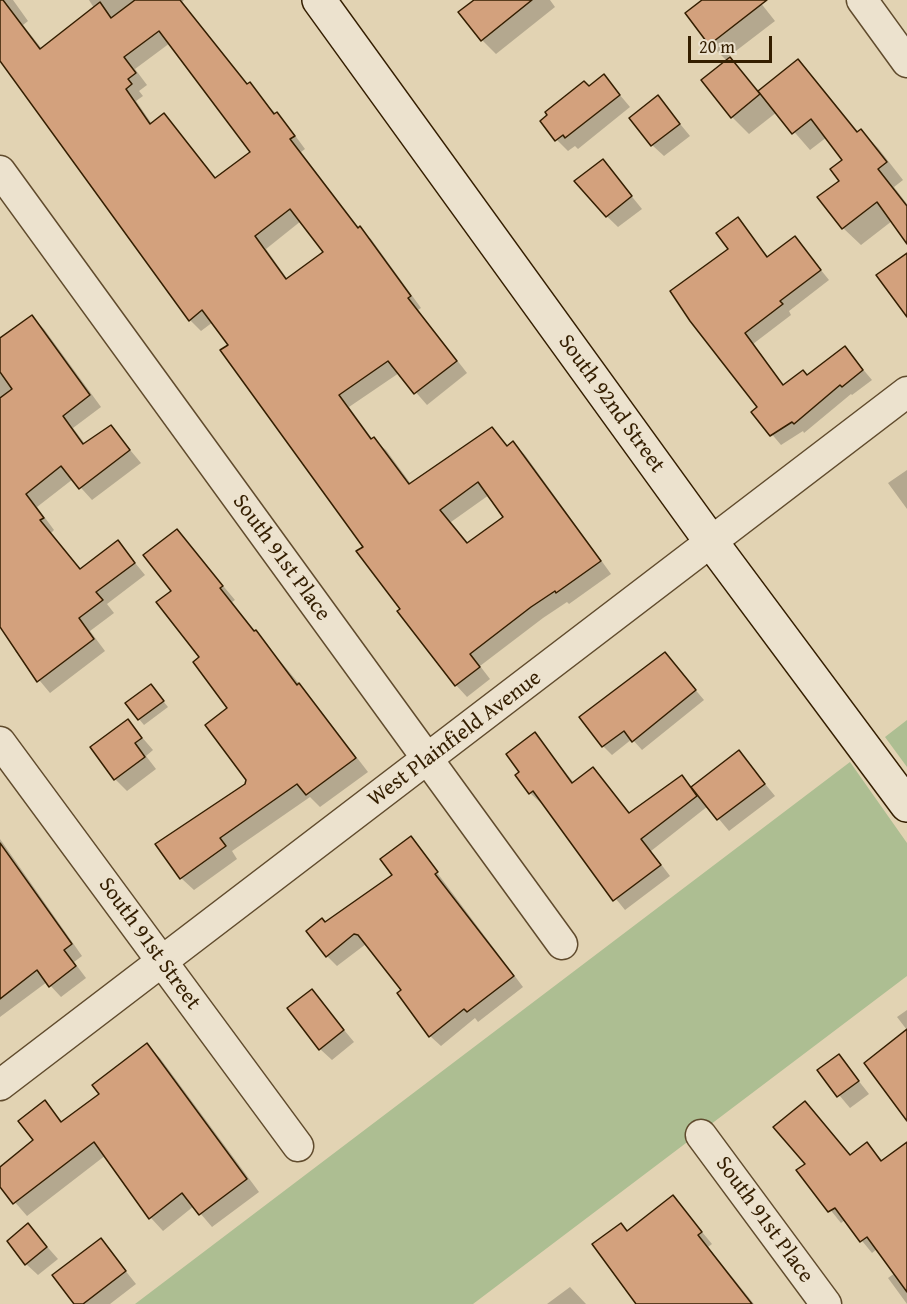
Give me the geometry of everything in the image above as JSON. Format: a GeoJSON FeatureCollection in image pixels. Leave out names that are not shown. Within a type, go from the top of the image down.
{"type":"FeatureCollection","features":[{"type":"Feature","properties":{"kind":"main road","name":"South 92nd Street"},"geometry":{"type":"LineString","coordinates":[[319,0],[712,543],[907,805]]}},
{"type":"Feature","properties":{"kind":"street"},"geometry":{"type":"LineString","coordinates":[[862,0],[907,62]]}},
{"type":"Feature","properties":{"kind":"street","name":"South 91st Place"},"geometry":{"type":"LineString","coordinates":[[0,171],[562,944]]}},
{"type":"Feature","properties":{"kind":"street","name":"West Plainfield Avenue"},"geometry":{"type":"LineString","coordinates":[[0,1085],[907,392]]}},
{"type":"Feature","properties":{"kind":"street","name":"South 91st Street"},"geometry":{"type":"LineString","coordinates":[[0,742],[298,1146]]}},
{"type":"Feature","properties":{"kind":"street","name":"South 91st Place"},"geometry":{"type":"LineString","coordinates":[[702,1136],[826,1304]]}},
{"type":"Feature","properties":{"kind":"green space"},"geometry":{"type":"Polygon","coordinates":[[[907,720],[907,767],[885,737],[907,720]]]}},
{"type":"Feature","properties":{"kind":"green space"},"geometry":{"type":"Polygon","coordinates":[[[850,762],[907,843],[907,976],[473,1304],[135,1304],[850,762]]]}},
{"type":"Feature","properties":{"kind":"building"},"geometry":{"type":"Polygon","coordinates":[[[0,0],[3,0],[40,49],[100,2],[111,18],[135,0],[180,0],[247,84],[250,82],[274,114],[277,112],[295,136],[290,139],[358,228],[360,226],[411,296],[408,298],[457,361],[414,394],[388,361],[339,395],[371,439],[374,437],[409,484],[492,427],[507,446],[513,441],[601,561],[556,593],[555,591],[531,607],[470,654],[480,667],[455,686],[397,611],[400,609],[356,551],[363,547],[220,350],[228,345],[202,310],[189,321],[0,61],[0,0]],[[159,31],[124,57],[136,73],[128,79],[132,84],[126,89],[150,124],[164,113],[215,178],[250,152],[159,31]],[[290,209],[255,236],[286,279],[323,252],[290,209]],[[478,482],[440,510],[467,543],[503,517],[478,482]]]}},
{"type":"Feature","properties":{"kind":"building"},"geometry":{"type":"Polygon","coordinates":[[[474,0],[532,0],[481,41],[458,12],[474,0]]]}},
{"type":"Feature","properties":{"kind":"building"},"geometry":{"type":"Polygon","coordinates":[[[702,0],[767,0],[709,45],[685,13],[702,0]]]}},
{"type":"Feature","properties":{"kind":"building"},"geometry":{"type":"Polygon","coordinates":[[[730,57],[760,94],[731,118],[701,80],[730,57]]]}},
{"type":"Feature","properties":{"kind":"building"},"geometry":{"type":"Polygon","coordinates":[[[798,59],[857,132],[861,129],[887,162],[878,169],[907,206],[907,244],[877,202],[842,229],[817,197],[839,181],[830,169],[842,160],[811,119],[792,134],[758,91],[798,59]]]}},
{"type":"Feature","properties":{"kind":"building"},"geometry":{"type":"Polygon","coordinates":[[[604,74],[620,95],[565,138],[563,135],[555,141],[540,121],[547,115],[545,112],[584,81],[589,86],[604,74]]]}},
{"type":"Feature","properties":{"kind":"building"},"geometry":{"type":"Polygon","coordinates":[[[658,95],[680,124],[651,146],[629,118],[658,95]]]}},
{"type":"Feature","properties":{"kind":"building"},"geometry":{"type":"Polygon","coordinates":[[[603,159],[632,196],[606,217],[574,181],[603,159]]]}},
{"type":"Feature","properties":{"kind":"building"},"geometry":{"type":"Polygon","coordinates":[[[738,217],[767,257],[795,236],[821,270],[780,301],[783,304],[745,333],[783,385],[803,370],[807,375],[845,346],[863,370],[842,387],[840,385],[794,424],[792,422],[770,436],[751,412],[757,407],[690,321],[670,291],[728,249],[716,233],[738,217]]]}},
{"type":"Feature","properties":{"kind":"building"},"geometry":{"type":"Polygon","coordinates":[[[907,253],[907,317],[876,275],[907,253]]]}},
{"type":"Feature","properties":{"kind":"building"},"geometry":{"type":"Polygon","coordinates":[[[32,315],[90,395],[63,416],[83,444],[111,425],[130,450],[79,489],[61,466],[26,494],[44,518],[40,520],[80,569],[118,540],[135,563],[96,592],[103,600],[79,618],[94,639],[37,682],[0,627],[0,398],[12,389],[0,372],[0,338],[32,315]]]}},
{"type":"Feature","properties":{"kind":"building"},"geometry":{"type":"Polygon","coordinates":[[[177,529],[223,586],[220,588],[254,631],[256,630],[297,685],[299,683],[356,758],[306,795],[297,784],[220,838],[226,846],[180,879],[155,844],[245,784],[246,780],[205,725],[227,708],[193,662],[199,657],[156,602],[171,591],[143,555],[177,529]]]}},
{"type":"Feature","properties":{"kind":"building"},"geometry":{"type":"Polygon","coordinates":[[[665,652],[696,690],[632,742],[624,731],[602,747],[579,717],[665,652]]]}},
{"type":"Feature","properties":{"kind":"building"},"geometry":{"type":"Polygon","coordinates":[[[151,684],[164,701],[138,720],[125,703],[151,684]]]}},
{"type":"Feature","properties":{"kind":"building"},"geometry":{"type":"Polygon","coordinates":[[[128,719],[142,738],[135,743],[145,757],[114,780],[90,747],[128,719]]]}},
{"type":"Feature","properties":{"kind":"building"},"geometry":{"type":"Polygon","coordinates":[[[535,732],[572,783],[593,767],[629,813],[682,775],[697,796],[641,839],[661,865],[613,901],[533,791],[529,794],[515,775],[519,772],[506,754],[535,732]]]}},
{"type":"Feature","properties":{"kind":"building"},"geometry":{"type":"Polygon","coordinates":[[[739,750],[765,784],[717,820],[691,787],[739,750]]]}},
{"type":"Feature","properties":{"kind":"building"},"geometry":{"type":"Polygon","coordinates":[[[411,836],[438,872],[435,874],[514,976],[467,1012],[464,1009],[429,1037],[397,993],[401,990],[358,935],[354,934],[326,957],[306,931],[322,918],[325,922],[392,875],[380,859],[411,836]]]}},
{"type":"Feature","properties":{"kind":"building"},"geometry":{"type":"Polygon","coordinates":[[[0,843],[72,944],[64,950],[76,966],[49,987],[37,970],[0,999],[0,843]]]}},
{"type":"Feature","properties":{"kind":"building"},"geometry":{"type":"Polygon","coordinates":[[[312,989],[344,1030],[319,1050],[287,1008],[312,989]]]}},
{"type":"Feature","properties":{"kind":"building"},"geometry":{"type":"Polygon","coordinates":[[[907,1029],[907,1121],[864,1063],[907,1029]]]}},
{"type":"Feature","properties":{"kind":"building"},"geometry":{"type":"Polygon","coordinates":[[[147,1043],[247,1179],[199,1215],[182,1193],[149,1219],[94,1142],[13,1204],[0,1187],[0,1167],[33,1140],[18,1121],[45,1100],[61,1122],[99,1094],[92,1085],[147,1043]]]}},
{"type":"Feature","properties":{"kind":"building"},"geometry":{"type":"Polygon","coordinates":[[[839,1054],[859,1081],[837,1097],[817,1070],[839,1054]]]}},
{"type":"Feature","properties":{"kind":"building"},"geometry":{"type":"Polygon","coordinates":[[[805,1101],[850,1155],[867,1142],[881,1161],[907,1142],[907,1292],[867,1237],[860,1242],[835,1208],[828,1212],[796,1170],[805,1164],[773,1127],[805,1101]]]}},
{"type":"Feature","properties":{"kind":"building"},"geometry":{"type":"Polygon","coordinates":[[[673,1195],[702,1232],[698,1235],[752,1304],[636,1304],[592,1244],[621,1223],[627,1231],[673,1195]]]}},
{"type":"Feature","properties":{"kind":"building"},"geometry":{"type":"Polygon","coordinates":[[[28,1223],[47,1247],[25,1265],[7,1241],[28,1223]]]}},
{"type":"Feature","properties":{"kind":"building"},"geometry":{"type":"Polygon","coordinates":[[[101,1238],[126,1271],[83,1304],[74,1304],[52,1275],[101,1238]]]}}]}
